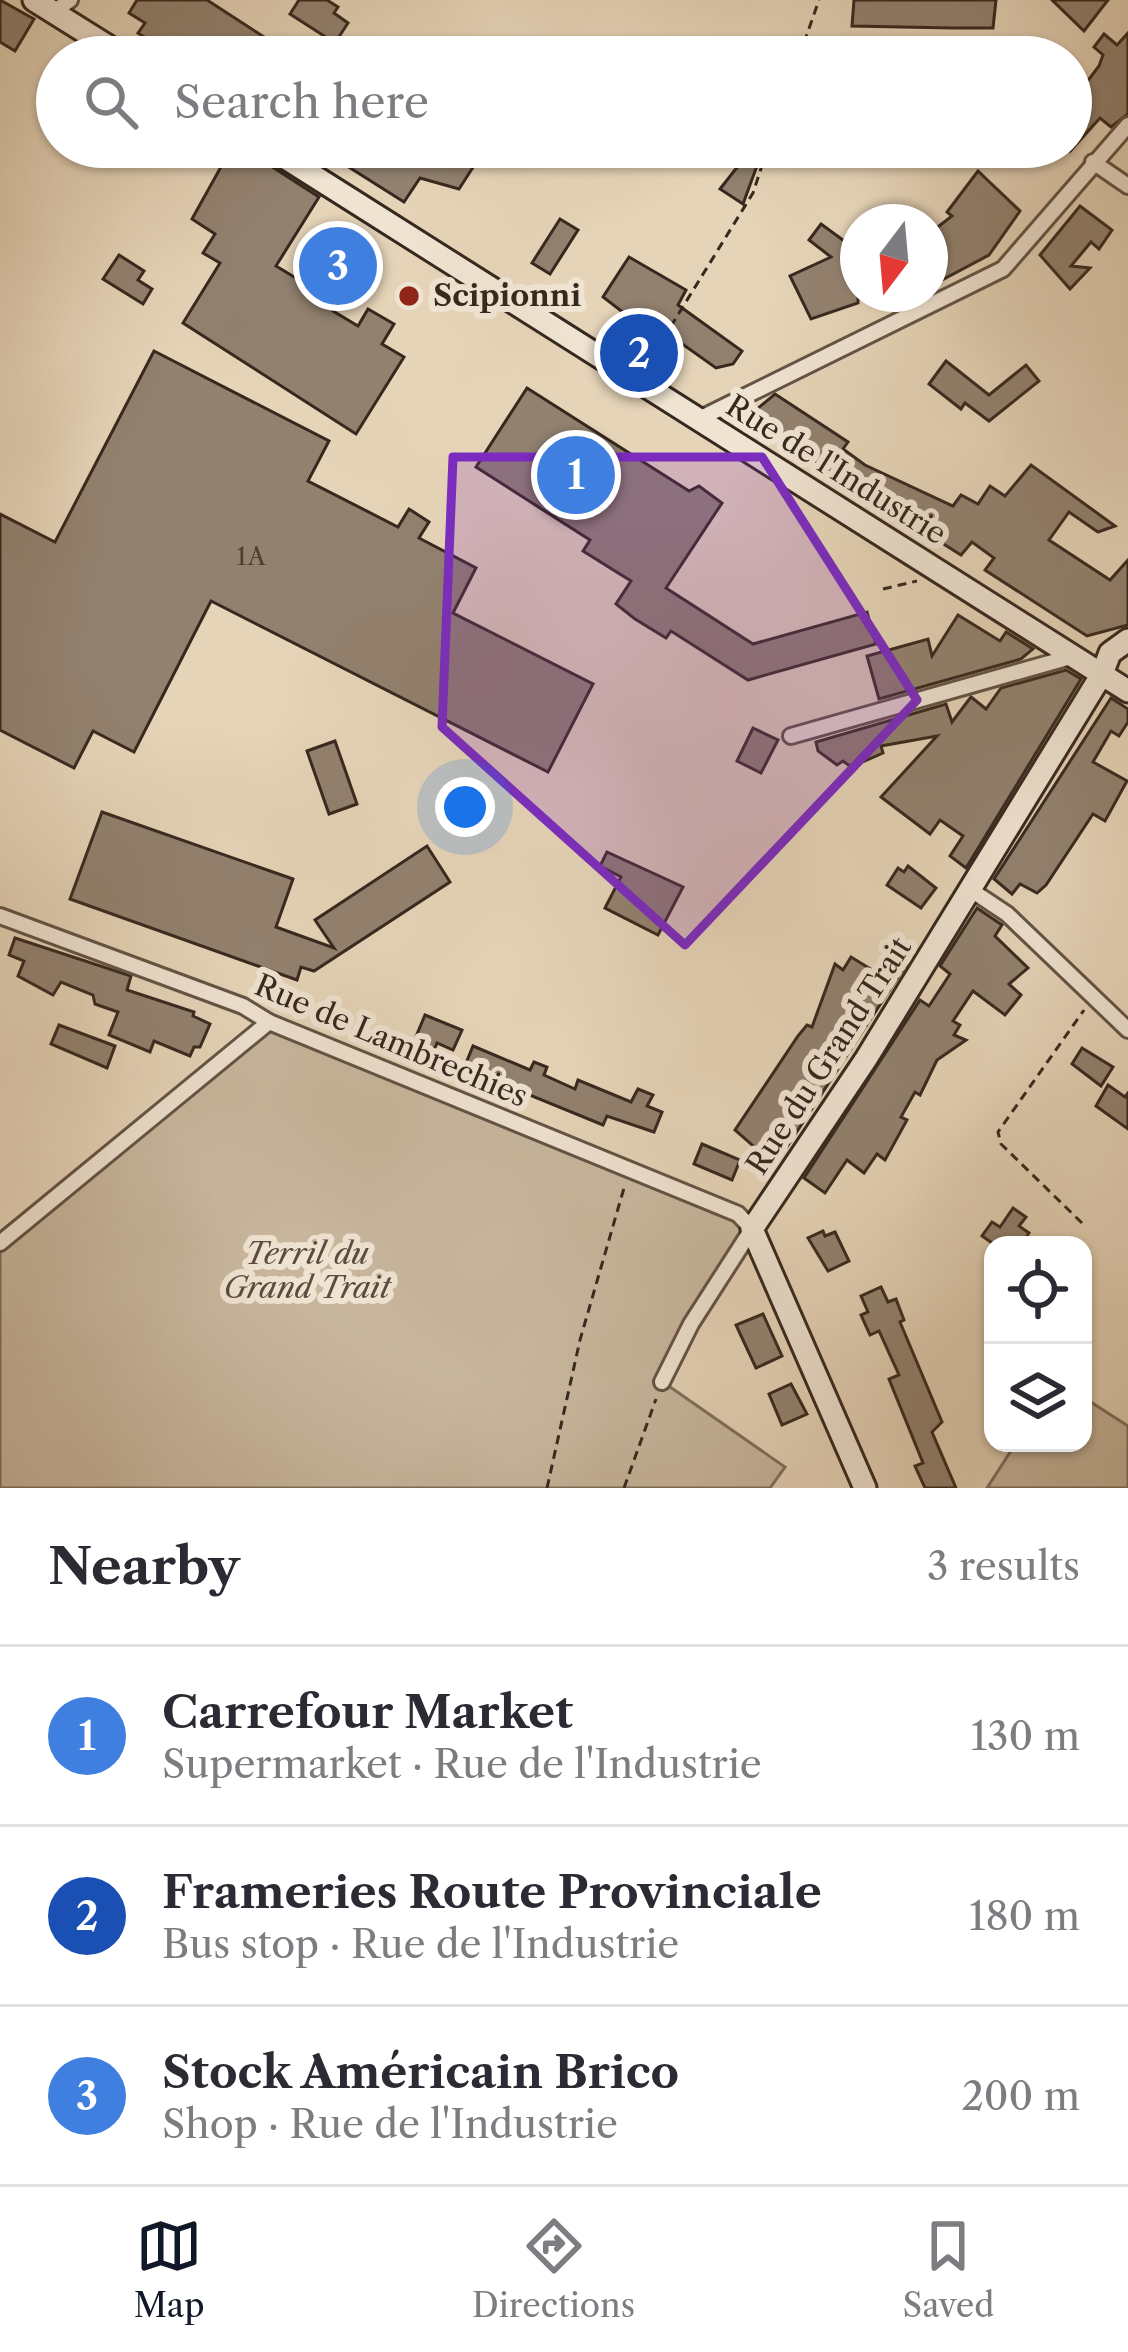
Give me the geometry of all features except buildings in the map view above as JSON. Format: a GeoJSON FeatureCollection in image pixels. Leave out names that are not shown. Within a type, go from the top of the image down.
{"type":"FeatureCollection","features":[{"type":"Feature","properties":{"kind":"main road"},"geometry":{"type":"LineString","coordinates":[[34,0],[62,6],[99,36]]}},
{"type":"Feature","properties":{"kind":"main road","name":"Rue de l'Industrie"},"geometry":{"type":"LineString","coordinates":[[301,168],[1128,691]]}},
{"type":"Feature","properties":{"kind":"main road","name":"Rue du Grand Trait"},"geometry":{"type":"LineString","coordinates":[[752,1229],[971,890],[1102,674],[1110,653],[1128,640]]}},
{"type":"Feature","properties":{"kind":"main road"},"geometry":{"type":"LineString","coordinates":[[752,1229],[865,1488]]}},
{"type":"Feature","properties":{"kind":"street"},"geometry":{"type":"LineString","coordinates":[[1092,164],[1128,125]]}},
{"type":"Feature","properties":{"kind":"street"},"geometry":{"type":"LineString","coordinates":[[1094,162],[1128,186]]}},
{"type":"Feature","properties":{"kind":"street"},"geometry":{"type":"LineString","coordinates":[[699,419],[1003,269],[1089,168]]}},
{"type":"Feature","properties":{"kind":"street"},"geometry":{"type":"LineString","coordinates":[[791,736],[1074,656]]}},
{"type":"Feature","properties":{"kind":"street"},"geometry":{"type":"LineString","coordinates":[[971,890],[1006,914],[1128,1030]]}},
{"type":"Feature","properties":{"kind":"street","name":"Rue de Lambrechies"},"geometry":{"type":"LineString","coordinates":[[0,916],[243,1006],[269,1022],[725,1205],[752,1229]]}},
{"type":"Feature","properties":{"kind":"street"},"geometry":{"type":"LineString","coordinates":[[0,1243],[269,1022]]}},
{"type":"Feature","properties":{"kind":"street"},"geometry":{"type":"LineString","coordinates":[[662,1382],[752,1229]]}},
{"type":"Feature","properties":{"kind":"path"},"geometry":{"type":"LineString","coordinates":[[807,36],[820,0]]}},
{"type":"Feature","properties":{"kind":"path"},"geometry":{"type":"LineString","coordinates":[[637,381],[753,193],[761,168]]}},
{"type":"Feature","properties":{"kind":"path"},"geometry":{"type":"LineString","coordinates":[[884,589],[924,579]]}},
{"type":"Feature","properties":{"kind":"path"},"geometry":{"type":"LineString","coordinates":[[1082,1223],[1001,1144],[998,1132],[1094,997]]}},
{"type":"Feature","properties":{"kind":"path"},"geometry":{"type":"LineString","coordinates":[[547,1488],[580,1340],[630,1169]]}},
{"type":"Feature","properties":{"kind":"path"},"geometry":{"type":"LineString","coordinates":[[624,1488],[662,1382]]}},
{"type":"Feature","properties":{"kind":"highlighted area"},"geometry":{"type":"Polygon","coordinates":[[[453,457],[762,457],[917,700],[685,945],[442,727],[453,457]]]}},
{"type":"Feature","properties":{"kind":"green space","name":"Terril du Grand Trait"},"geometry":{"type":"Polygon","coordinates":[[[269,1022],[725,1205],[752,1229],[663,1382],[785,1467],[770,1488],[0,1488],[0,1243],[269,1022]]]}},
{"type":"Feature","properties":{"kind":"green space"},"geometry":{"type":"Polygon","coordinates":[[[1092,1403],[1128,1426],[1128,1488],[987,1488],[1010,1452],[1092,1452],[1092,1403]]]}},
{"type":"Feature","properties":{"kind":"place","name":"Stock Américain Brico"},"geometry":{"type":"Point","coordinates":[338,266]}},
{"type":"Feature","properties":{"kind":"place","name":"Scipionni"},"geometry":{"type":"Point","coordinates":[409,296]}},
{"type":"Feature","properties":{"kind":"place","name":"Frameries Route Provinciale"},"geometry":{"type":"Point","coordinates":[639,353]}},
{"type":"Feature","properties":{"kind":"place","name":"Carrefour Market"},"geometry":{"type":"Point","coordinates":[576,475]}}]}
